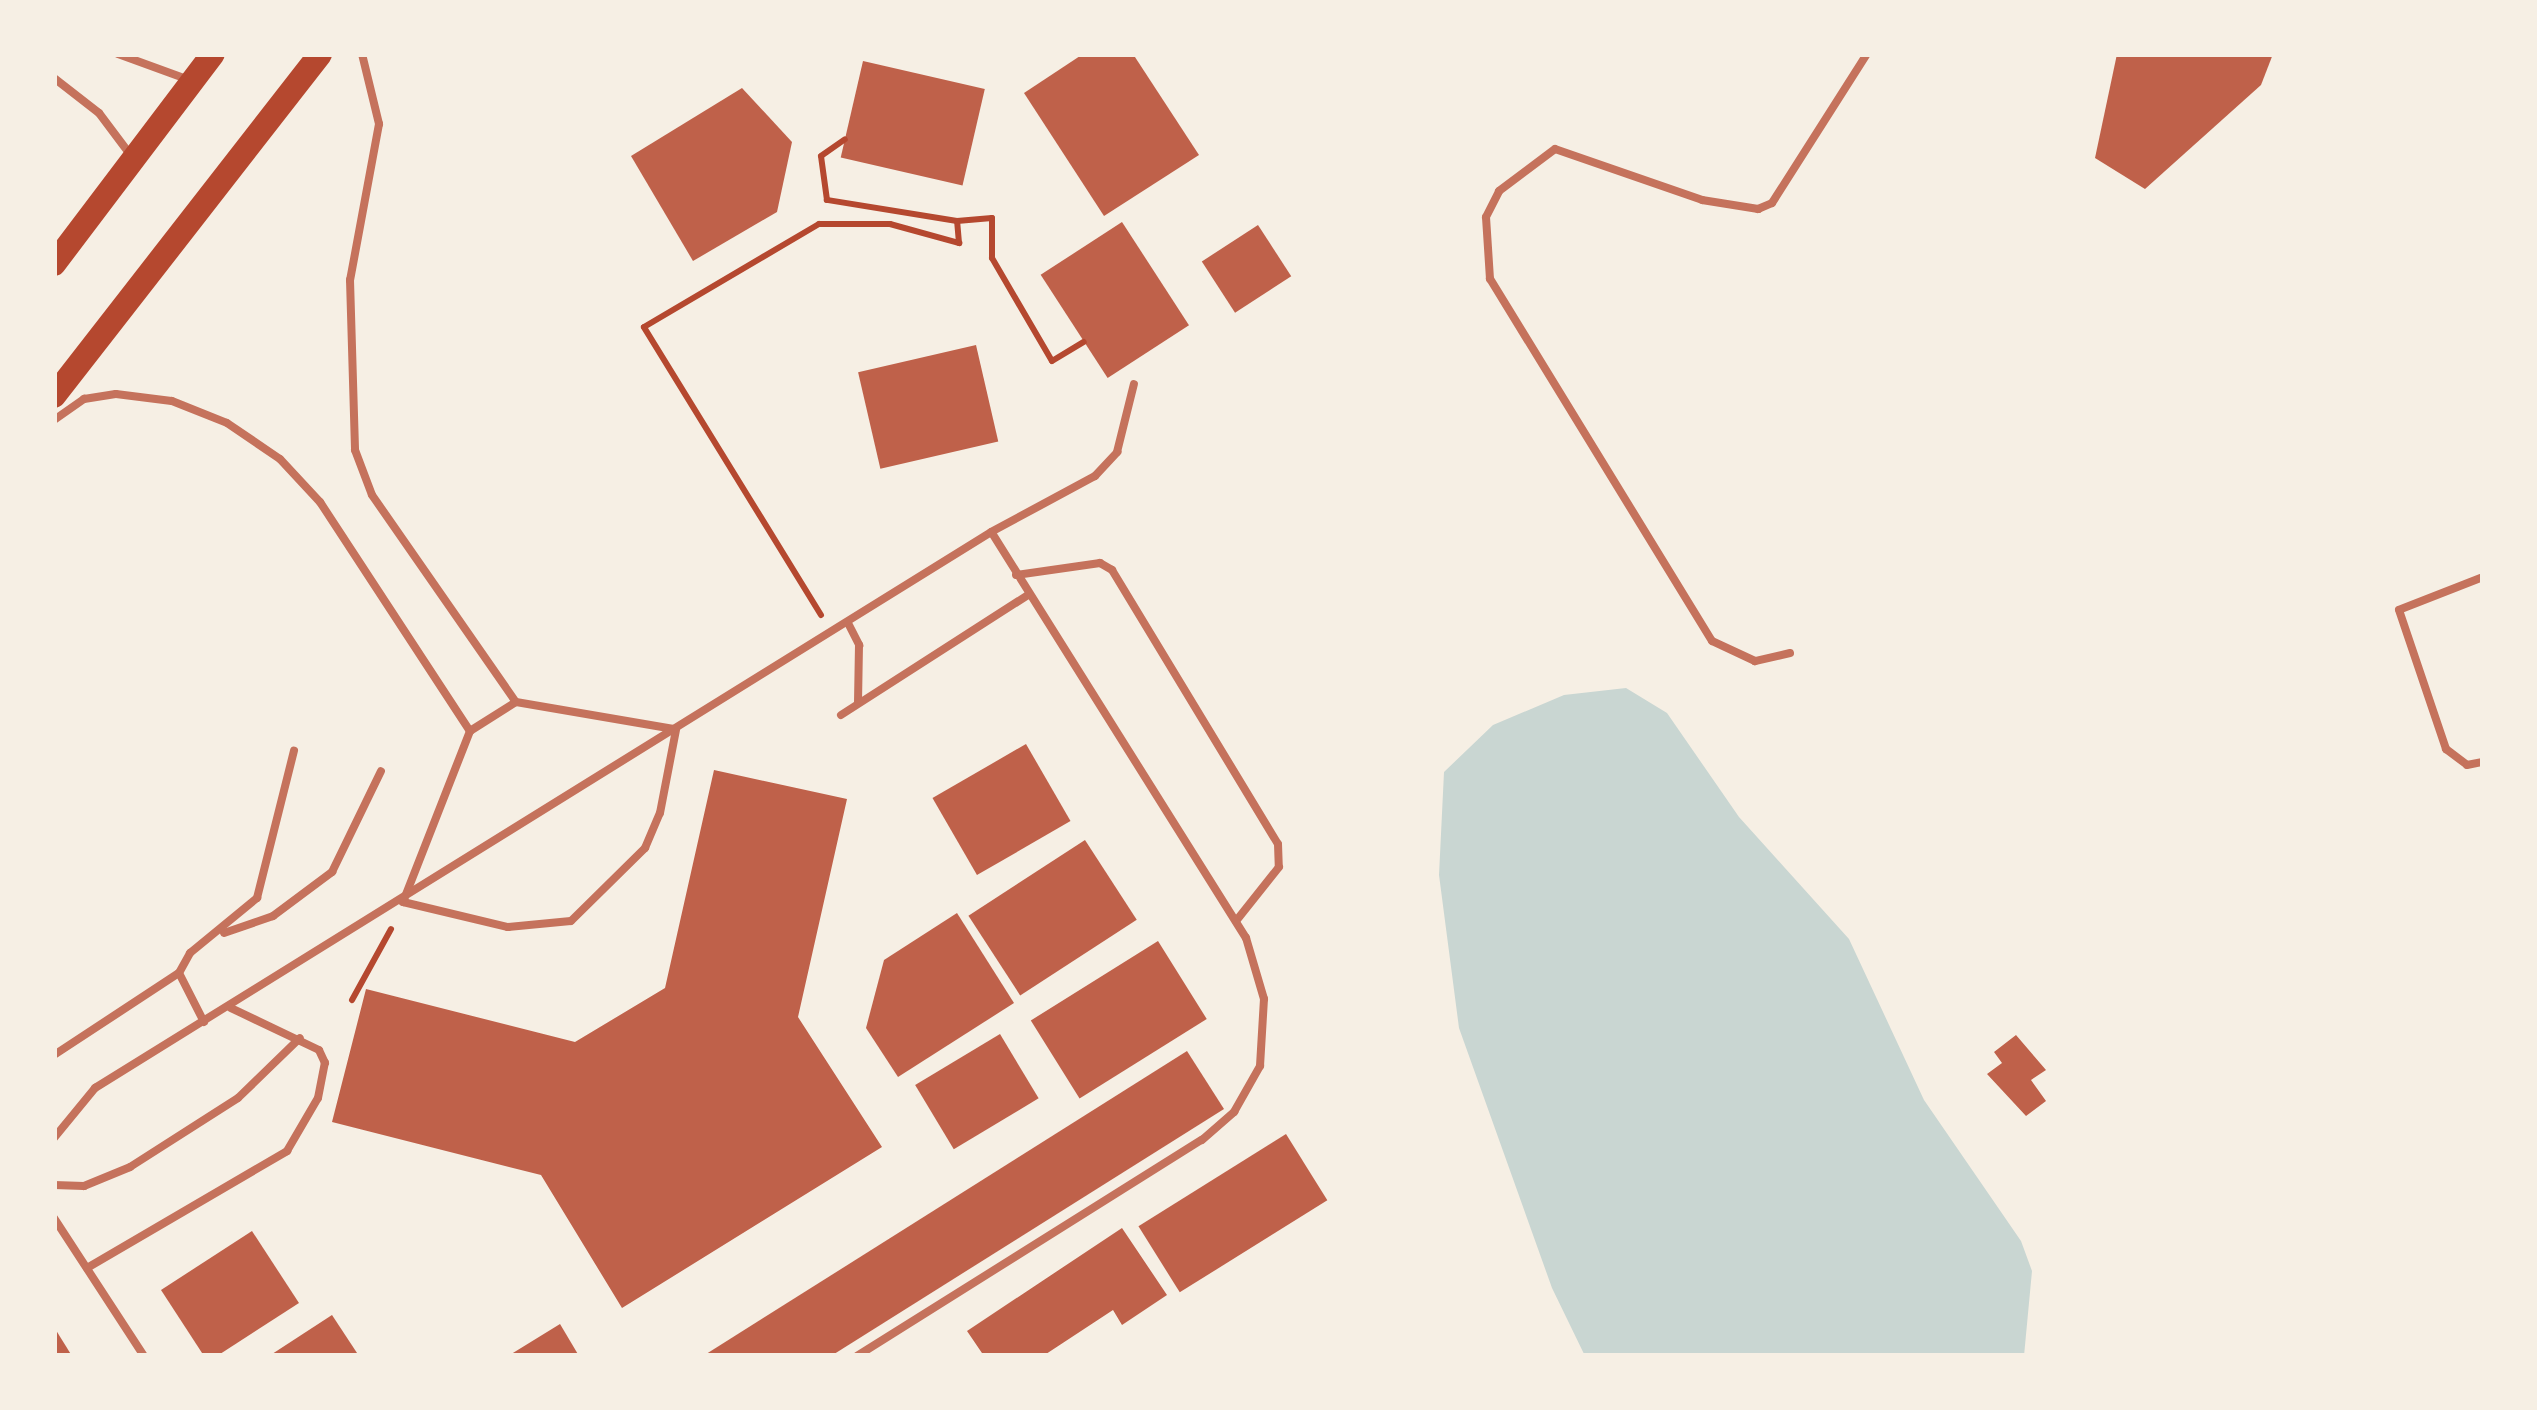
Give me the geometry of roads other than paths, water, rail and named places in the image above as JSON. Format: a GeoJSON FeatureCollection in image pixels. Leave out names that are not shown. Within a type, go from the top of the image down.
{"type":"FeatureCollection","features":[{"type":"Feature","properties":{"kind":"highway"},"geometry":{"type":"LineString","coordinates":[[54,265],[213,54]]}},
{"type":"Feature","properties":{"kind":"highway"},"geometry":{"type":"LineString","coordinates":[[54,396],[320,54]]}},
{"type":"Feature","properties":{"kind":"lane"},"geometry":{"type":"LineString","coordinates":[[118,54],[192,81]]}},
{"type":"Feature","properties":{"kind":"lane"},"geometry":{"type":"LineString","coordinates":[[362,54],[379,124],[350,280],[346,360],[355,450],[371,495],[516,702]]}},
{"type":"Feature","properties":{"kind":"lane"},"geometry":{"type":"LineString","coordinates":[[1790,653],[1755,661],[1712,641],[1490,279],[1486,217],[1499,191],[1555,149],[1702,200],[1758,209],[1772,203],[1867,54]]}},
{"type":"Feature","properties":{"kind":"lane"},"geometry":{"type":"LineString","coordinates":[[54,78],[99,113],[133,159]]}},
{"type":"Feature","properties":{"kind":"lane"},"geometry":{"type":"LineString","coordinates":[[54,1138],[94,1088],[1110,463],[1134,384]]}},
{"type":"Feature","properties":{"kind":"lane"},"geometry":{"type":"LineString","coordinates":[[54,420],[85,399],[116,394],[172,400],[227,423],[280,459],[320,502],[470,731]]}},
{"type":"Feature","properties":{"kind":"lane"},"geometry":{"type":"LineString","coordinates":[[857,1356],[1202,1140],[1249,1092],[1260,1066],[1259,974],[1236,921],[991,532]]}},
{"type":"Feature","properties":{"kind":"lane"},"geometry":{"type":"LineString","coordinates":[[1016,575],[1100,563],[1112,570],[1278,844],[1279,867],[1236,921]]}},
{"type":"Feature","properties":{"kind":"lane"},"geometry":{"type":"LineString","coordinates":[[2483,578],[2399,610],[2446,749],[2467,765],[2483,762]]}},
{"type":"Feature","properties":{"kind":"lane"},"geometry":{"type":"LineString","coordinates":[[841,715],[1028,595]]}},
{"type":"Feature","properties":{"kind":"lane"},"geometry":{"type":"LineString","coordinates":[[848,623],[859,645],[858,702]]}},
{"type":"Feature","properties":{"kind":"lane"},"geometry":{"type":"LineString","coordinates":[[403,902],[470,731],[516,702],[676,729]]}},
{"type":"Feature","properties":{"kind":"lane"},"geometry":{"type":"LineString","coordinates":[[403,902],[508,926],[571,921],[645,848],[660,813],[676,729]]}},
{"type":"Feature","properties":{"kind":"lane"},"geometry":{"type":"LineString","coordinates":[[54,1055],[179,973],[190,953],[222,933],[257,898],[294,751]]}},
{"type":"Feature","properties":{"kind":"lane"},"geometry":{"type":"LineString","coordinates":[[222,933],[273,916],[332,872],[381,771]]}},
{"type":"Feature","properties":{"kind":"lane"},"geometry":{"type":"LineString","coordinates":[[179,973],[205,1022]]}},
{"type":"Feature","properties":{"kind":"lane"},"geometry":{"type":"LineString","coordinates":[[87,1268],[287,1151],[317,1098],[325,1063],[300,1038],[230,1007]]}},
{"type":"Feature","properties":{"kind":"lane"},"geometry":{"type":"LineString","coordinates":[[54,1185],[84,1186],[130,1167],[238,1098],[300,1038]]}},
{"type":"Feature","properties":{"kind":"lane"},"geometry":{"type":"LineString","coordinates":[[54,1218],[143,1356]]}}]}
